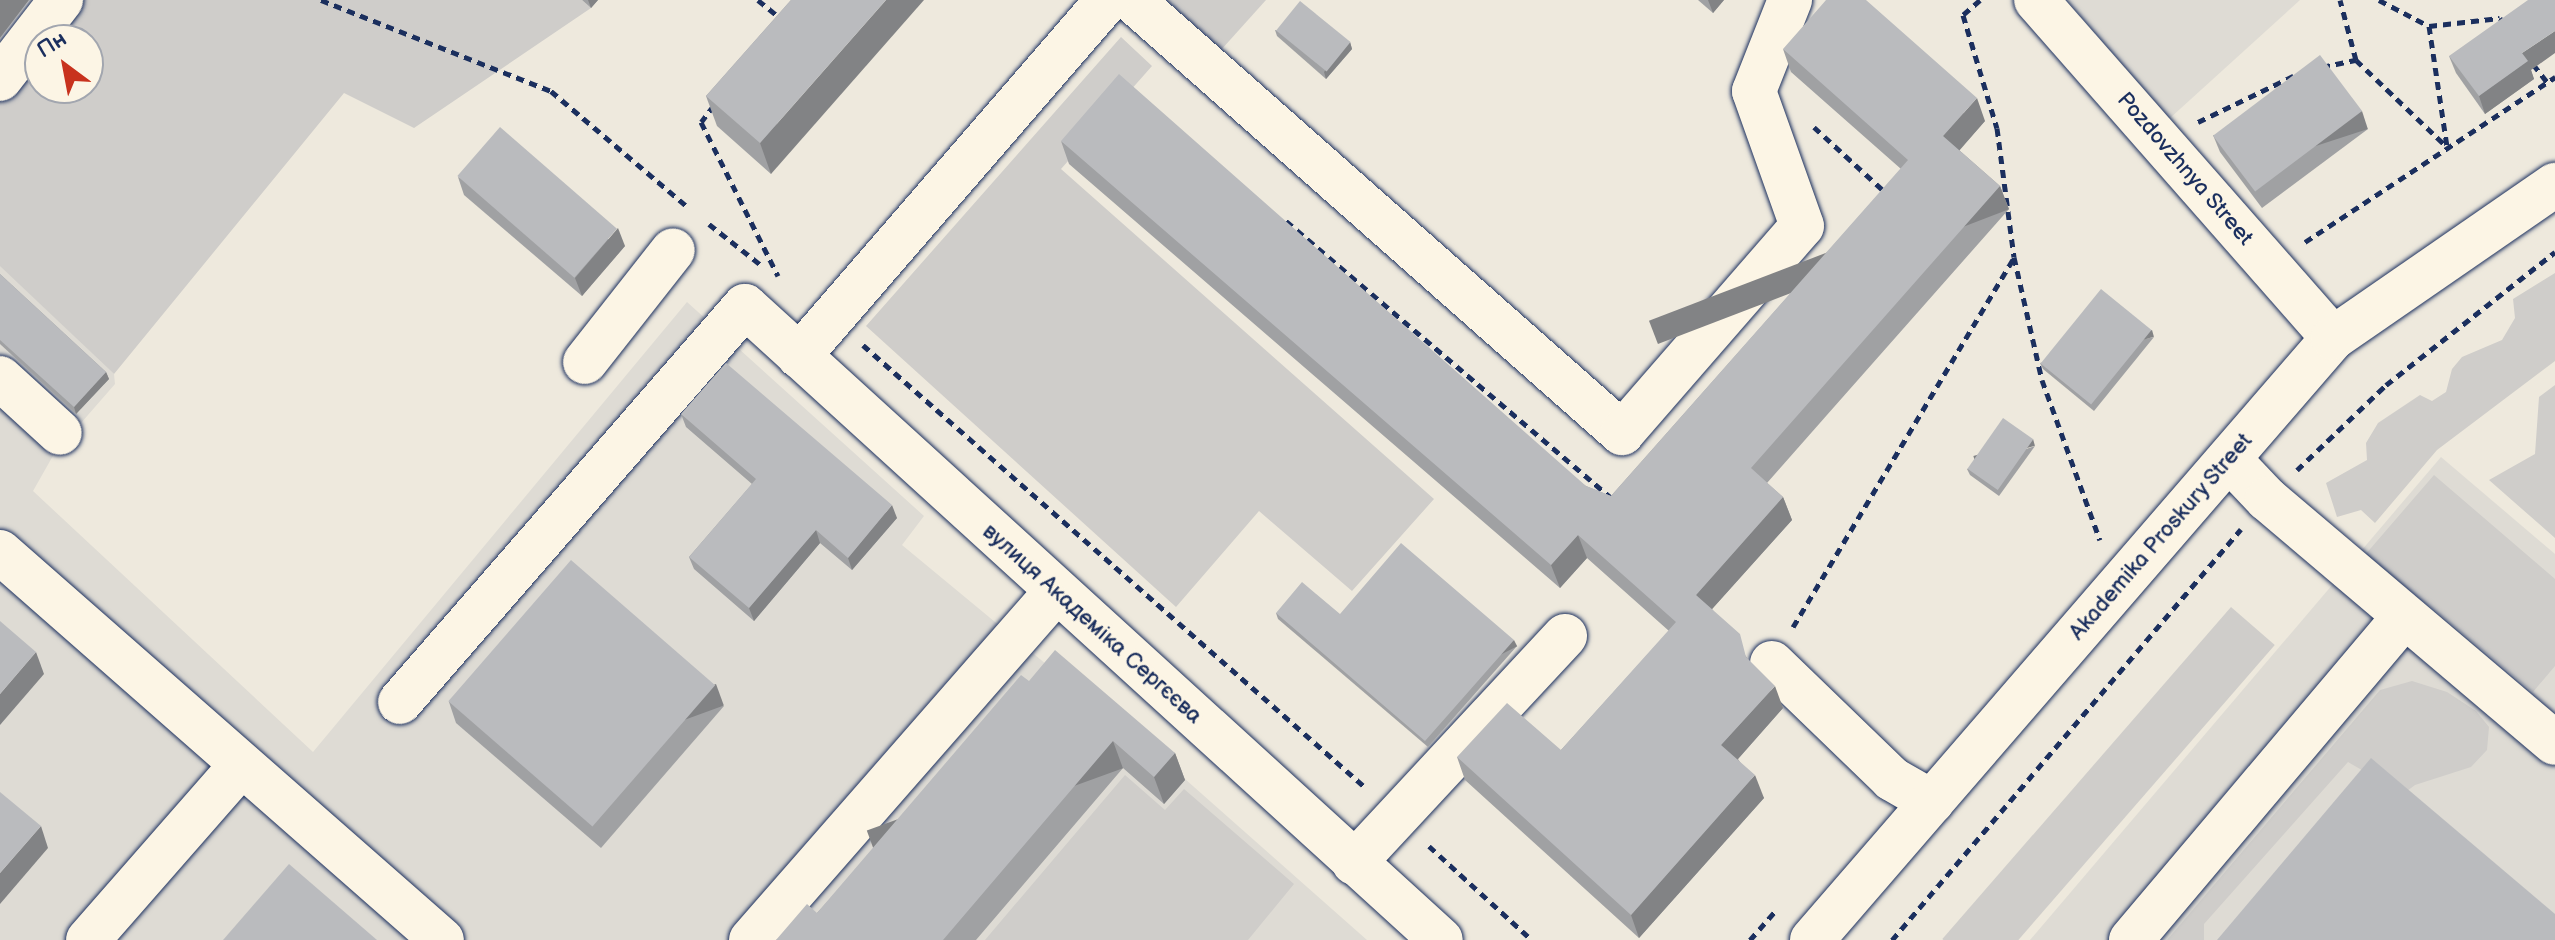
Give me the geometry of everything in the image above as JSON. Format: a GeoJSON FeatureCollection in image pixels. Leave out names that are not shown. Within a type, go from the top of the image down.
{"type":"FeatureCollection","features":[{"type":"Feature","properties":{"kind":"street"},"geometry":{"type":"LineString","coordinates":[[0,79],[61,0]]}},
{"type":"Feature","properties":{"kind":"street"},"geometry":{"type":"LineString","coordinates":[[799,356],[1107,0]]}},
{"type":"Feature","properties":{"kind":"street"},"geometry":{"type":"LineString","coordinates":[[1132,0],[1622,433],[1802,226],[1754,91],[1790,0]]}},
{"type":"Feature","properties":{"kind":"street","name":"Pozdovzhnya Street"},"geometry":{"type":"LineString","coordinates":[[2036,0],[2333,338]]}},
{"type":"Feature","properties":{"kind":"street","name":"Akademika Proskury Street"},"geometry":{"type":"LineString","coordinates":[[1812,940],[2333,338],[2555,185]]}},
{"type":"Feature","properties":{"kind":"street"},"geometry":{"type":"LineString","coordinates":[[585,362],[673,250]]}},
{"type":"Feature","properties":{"kind":"street","name":"вулиця Академіка Сергєєва"},"geometry":{"type":"LineString","coordinates":[[400,702],[745,306],[1441,940]]}},
{"type":"Feature","properties":{"kind":"street"},"geometry":{"type":"LineString","coordinates":[[0,378],[60,433]]}},
{"type":"Feature","properties":{"kind":"street"},"geometry":{"type":"LineString","coordinates":[[2229,459],[2267,499],[2555,743]]}},
{"type":"Feature","properties":{"kind":"street"},"geometry":{"type":"LineString","coordinates":[[0,552],[442,940]]}},
{"type":"Feature","properties":{"kind":"street"},"geometry":{"type":"LineString","coordinates":[[751,940],[1056,591]]}},
{"type":"Feature","properties":{"kind":"street"},"geometry":{"type":"LineString","coordinates":[[2131,940],[2404,617]]}},
{"type":"Feature","properties":{"kind":"street"},"geometry":{"type":"LineString","coordinates":[[1354,863],[1565,636]]}},
{"type":"Feature","properties":{"kind":"street"},"geometry":{"type":"LineString","coordinates":[[1772,663],[1892,779],[1932,802]]}},
{"type":"Feature","properties":{"kind":"street"},"geometry":{"type":"LineString","coordinates":[[88,940],[241,765]]}},
{"type":"Feature","properties":{"kind":"path"},"geometry":{"type":"LineString","coordinates":[[321,0],[551,91],[780,281],[701,122],[719,99]]}},
{"type":"Feature","properties":{"kind":"path"},"geometry":{"type":"LineString","coordinates":[[758,0],[780,18]]}},
{"type":"Feature","properties":{"kind":"path"},"geometry":{"type":"LineString","coordinates":[[1980,0],[1963,15],[1997,128],[2014,257],[2042,380],[2101,543],[2111,532]]}},
{"type":"Feature","properties":{"kind":"path"},"geometry":{"type":"LineString","coordinates":[[2340,0],[2356,60],[2447,147]]}},
{"type":"Feature","properties":{"kind":"path"},"geometry":{"type":"LineString","coordinates":[[2379,0],[2429,26],[2500,18],[2509,31]]}},
{"type":"Feature","properties":{"kind":"path"},"geometry":{"type":"LineString","coordinates":[[771,30],[788,9]]}},
{"type":"Feature","properties":{"kind":"path"},"geometry":{"type":"LineString","coordinates":[[2429,26],[2447,147]]}},
{"type":"Feature","properties":{"kind":"path"},"geometry":{"type":"LineString","coordinates":[[2528,56],[2547,82]]}},
{"type":"Feature","properties":{"kind":"path"},"geometry":{"type":"LineString","coordinates":[[2315,69],[2356,60]]}},
{"type":"Feature","properties":{"kind":"path"},"geometry":{"type":"LineString","coordinates":[[2185,128],[2302,72]]}},
{"type":"Feature","properties":{"kind":"path"},"geometry":{"type":"LineString","coordinates":[[2291,251],[2555,77]]}},
{"type":"Feature","properties":{"kind":"path"},"geometry":{"type":"LineString","coordinates":[[1808,121],[1890,196],[1880,208]]}},
{"type":"Feature","properties":{"kind":"path"},"geometry":{"type":"LineString","coordinates":[[1279,215],[1613,499]]}},
{"type":"Feature","properties":{"kind":"path"},"geometry":{"type":"LineString","coordinates":[[1892,940],[2267,499],[2386,385],[2555,252]]}},
{"type":"Feature","properties":{"kind":"path"},"geometry":{"type":"LineString","coordinates":[[1772,663],[2014,257]]}},
{"type":"Feature","properties":{"kind":"path"},"geometry":{"type":"LineString","coordinates":[[832,318],[1315,741]]}},
{"type":"Feature","properties":{"kind":"path"},"geometry":{"type":"LineString","coordinates":[[1750,940],[1781,905]]}},
{"type":"Feature","properties":{"kind":"shaded area"},"geometry":{"type":"Polygon","coordinates":[[[44,0],[582,0],[591,8],[414,128],[344,93],[114,374],[0,266],[0,52],[44,0]]]}},
{"type":"Feature","properties":{"kind":"shaded area"},"geometry":{"type":"Polygon","coordinates":[[[1166,0],[1266,0],[1221,50],[1166,0]]]}},
{"type":"Feature","properties":{"kind":"shaded area"},"geometry":{"type":"Polygon","coordinates":[[[2067,0],[2300,0],[2169,119],[2067,0]]]}},
{"type":"Feature","properties":{"kind":"shaded area"},"geometry":{"type":"Polygon","coordinates":[[[1121,37],[1152,66],[1061,169],[1434,499],[1352,591],[1259,511],[1176,607],[866,326],[1121,37]]]}},
{"type":"Feature","properties":{"kind":"shaded area"},"geometry":{"type":"Polygon","coordinates":[[[0,265],[114,374],[115,384],[54,454],[33,491],[313,752],[687,302],[924,516],[902,545],[1185,779],[1367,940],[0,940],[0,265]]]}},
{"type":"Feature","properties":{"kind":"shaded area"},"geometry":{"type":"Polygon","coordinates":[[[2555,273],[2555,361],[2437,450],[2375,523],[2361,510],[2337,517],[2326,483],[2367,460],[2366,443],[2378,423],[2420,395],[2432,401],[2446,392],[2452,369],[2462,357],[2502,340],[2515,318],[2513,299],[2555,273]]]}},
{"type":"Feature","properties":{"kind":"shaded area"},"geometry":{"type":"Polygon","coordinates":[[[2555,385],[2555,538],[2489,480],[2535,454],[2539,397],[2555,385]]]}},
{"type":"Feature","properties":{"kind":"shaded area"},"geometry":{"type":"Polygon","coordinates":[[[2441,457],[2555,554],[2555,940],[2030,940],[2441,457]]]}},
{"type":"Feature","properties":{"kind":"shaded area"},"geometry":{"type":"Polygon","coordinates":[[[2434,475],[2555,579],[2555,666],[2533,692],[2430,606],[2358,563],[2434,475]]]}},
{"type":"Feature","properties":{"kind":"shaded area"},"geometry":{"type":"Polygon","coordinates":[[[2231,607],[2275,645],[2018,940],[1942,939],[2231,607]]]}},
{"type":"Feature","properties":{"kind":"shaded area"},"geometry":{"type":"Polygon","coordinates":[[[2412,681],[2447,692],[2476,711],[2489,727],[2487,750],[2471,767],[2415,785],[2395,800],[2379,780],[2348,762],[2204,924],[2204,940],[2167,940],[2380,690],[2412,681]]]}},
{"type":"Feature","properties":{"kind":"shaded area"},"geometry":{"type":"Polygon","coordinates":[[[1125,775],[1165,810],[1184,789],[1294,884],[1248,940],[985,940],[1125,775]]]}},
{"type":"Feature","properties":{"kind":"building"},"geometry":{"type":"Polygon","coordinates":[[[791,0],[886,0],[760,143],[706,96],[791,0]]]}},
{"type":"Feature","properties":{"kind":"building"},"geometry":{"type":"Polygon","coordinates":[[[1826,0],[1866,0],[1977,98],[1943,136],[2000,186],[1751,468],[1783,497],[1696,595],[1740,634],[1746,657],[1775,686],[1721,745],[1755,775],[1631,915],[1457,757],[1507,703],[1561,750],[1676,622],[1578,535],[1551,565],[1061,141],[1119,74],[1586,486],[1611,496],[1908,160],[1783,49],[1826,0]]]}},
{"type":"Feature","properties":{"kind":"building"},"geometry":{"type":"Polygon","coordinates":[[[2528,0],[2555,0],[2555,31],[2522,53],[2528,61],[2479,96],[2449,56],[2528,0]]]}},
{"type":"Feature","properties":{"kind":"building"},"geometry":{"type":"Polygon","coordinates":[[[1300,1],[1351,42],[1327,71],[1276,31],[1300,1]]]}},
{"type":"Feature","properties":{"kind":"building"},"geometry":{"type":"Polygon","coordinates":[[[2320,55],[2362,111],[2255,192],[2213,136],[2320,55]]]}},
{"type":"Feature","properties":{"kind":"building"},"geometry":{"type":"Polygon","coordinates":[[[500,127],[617,229],[574,278],[457,176],[500,127]]]}},
{"type":"Feature","properties":{"kind":"building"},"geometry":{"type":"Polygon","coordinates":[[[0,274],[106,372],[74,407],[0,340],[0,274]]]}},
{"type":"Feature","properties":{"kind":"building"},"geometry":{"type":"Polygon","coordinates":[[[2101,289],[2152,330],[2091,405],[2041,364],[2101,289]]]}},
{"type":"Feature","properties":{"kind":"building"},"geometry":{"type":"Polygon","coordinates":[[[726,363],[892,505],[848,558],[816,530],[749,608],[689,557],[756,479],[681,414],[726,363]]]}},
{"type":"Feature","properties":{"kind":"building"},"geometry":{"type":"Polygon","coordinates":[[[2003,418],[2033,439],[1998,490],[1967,469],[2003,418]]]}},
{"type":"Feature","properties":{"kind":"building"},"geometry":{"type":"Polygon","coordinates":[[[1401,543],[1514,640],[1425,741],[1276,613],[1302,582],[1340,614],[1401,543]]]}},
{"type":"Feature","properties":{"kind":"building"},"geometry":{"type":"Polygon","coordinates":[[[571,560],[715,685],[592,826],[448,701],[571,560]]]}},
{"type":"Feature","properties":{"kind":"building"},"geometry":{"type":"Polygon","coordinates":[[[0,621],[36,652],[0,694],[0,621]]]}},
{"type":"Feature","properties":{"kind":"building"},"geometry":{"type":"Polygon","coordinates":[[[1055,650],[1175,753],[1154,777],[1113,741],[943,940],[776,940],[807,904],[817,913],[1021,675],[1029,681],[1055,650]]]}},
{"type":"Feature","properties":{"kind":"building"},"geometry":{"type":"Polygon","coordinates":[[[2371,758],[2555,914],[2555,940],[2217,940],[2371,758]]]}},
{"type":"Feature","properties":{"kind":"building"},"geometry":{"type":"Polygon","coordinates":[[[0,792],[41,826],[0,873],[0,792]]]}},
{"type":"Feature","properties":{"kind":"building"},"geometry":{"type":"Polygon","coordinates":[[[289,864],[377,940],[223,940],[289,864]]]}}]}
